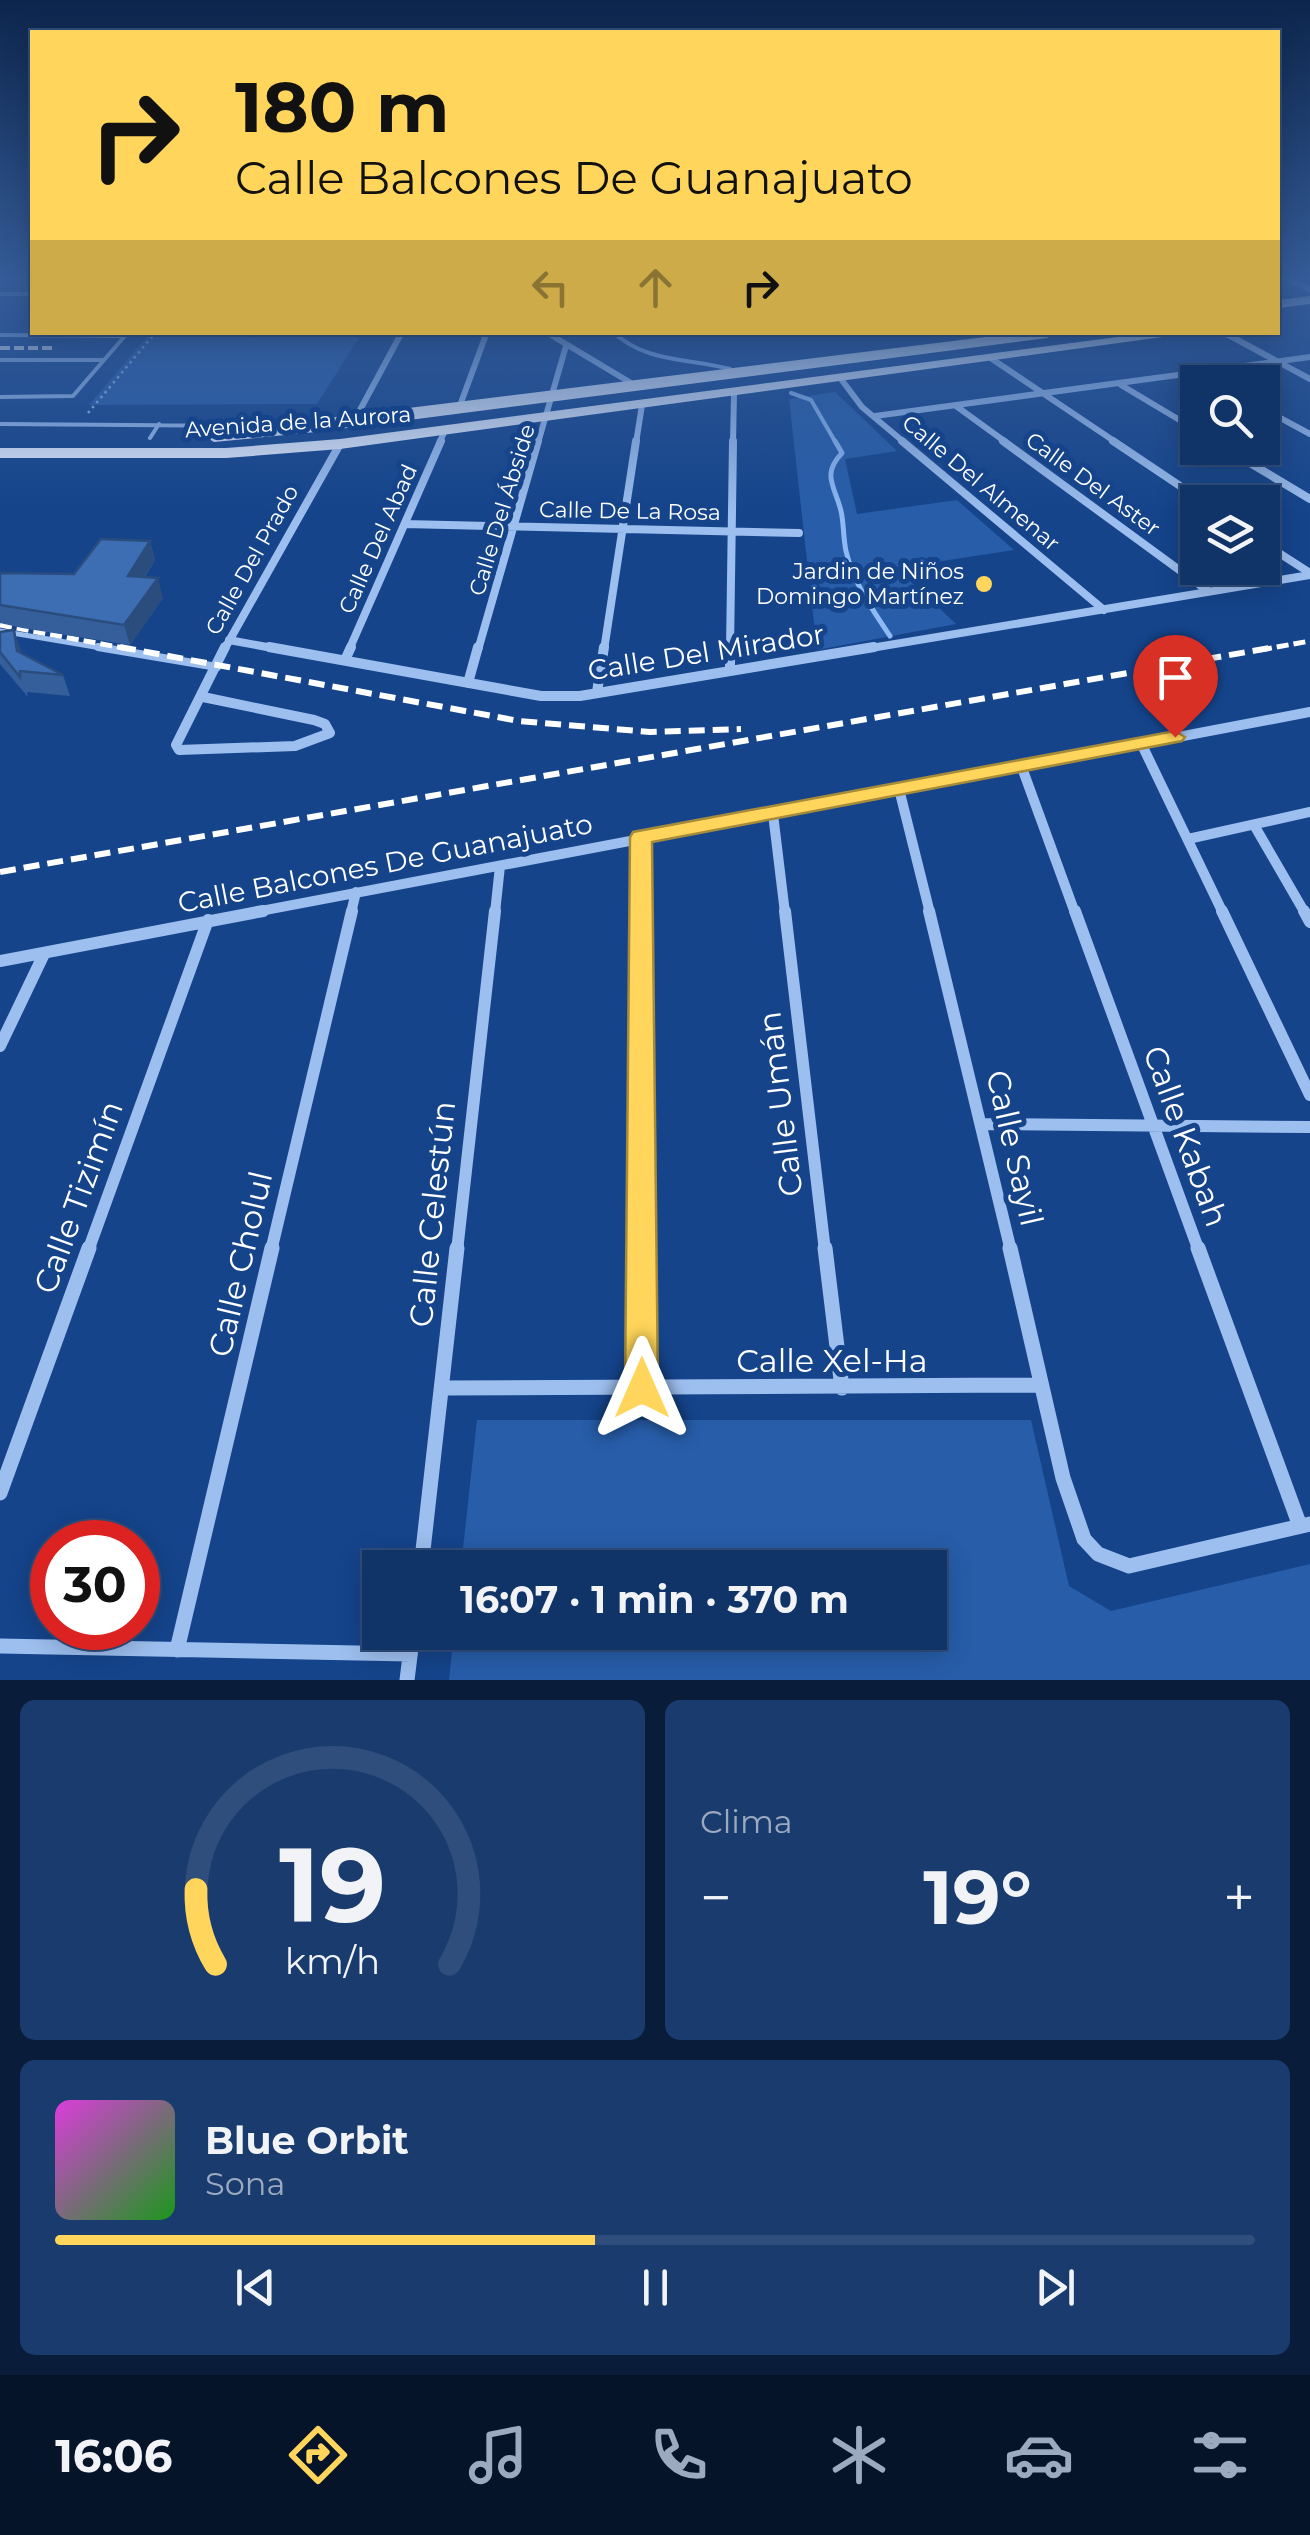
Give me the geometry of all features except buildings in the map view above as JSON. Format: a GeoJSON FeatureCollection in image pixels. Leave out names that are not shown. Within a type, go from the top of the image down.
{"type":"FeatureCollection","features":[{"type":"Feature","properties":{"kind":"main road","name":"Avenida de la Aurora"},"geometry":{"type":"LineString","coordinates":[[0,439],[316,428],[846,359]]}},
{"type":"Feature","properties":{"kind":"main road","name":"Avenida de la Aurora"},"geometry":{"type":"LineString","coordinates":[[0,453],[226,453],[340,444],[989,359]]}},
{"type":"Feature","properties":{"kind":"street"},"geometry":{"type":"LineString","coordinates":[[353,423],[387,359]]}},
{"type":"Feature","properties":{"kind":"street"},"geometry":{"type":"LineString","coordinates":[[459,408],[477,359]]}},
{"type":"Feature","properties":{"kind":"street","name":"Calle Del Ábside"},"geometry":{"type":"LineString","coordinates":[[468,683],[562,359]]}},
{"type":"Feature","properties":{"kind":"street"},"geometry":{"type":"LineString","coordinates":[[590,359],[637,386]]}},
{"type":"Feature","properties":{"kind":"street"},"geometry":{"type":"LineString","coordinates":[[993,359],[1180,486]]}},
{"type":"Feature","properties":{"kind":"street"},"geometry":{"type":"LineString","coordinates":[[1272,359],[1310,379]]}},
{"type":"Feature","properties":{"kind":"street"},"geometry":{"type":"LineString","coordinates":[[1255,365],[1294,359]]}},
{"type":"Feature","properties":{"kind":"street"},"geometry":{"type":"LineString","coordinates":[[875,416],[1180,376]]}},
{"type":"Feature","properties":{"kind":"street","name":"Calle Del Almenar"},"geometry":{"type":"LineString","coordinates":[[841,378],[857,402],[1104,610]]}},
{"type":"Feature","properties":{"kind":"street"},"geometry":{"type":"LineString","coordinates":[[1120,384],[1180,420]]}},
{"type":"Feature","properties":{"kind":"street"},"geometry":{"type":"LineString","coordinates":[[730,670],[734,394]]}},
{"type":"Feature","properties":{"kind":"street"},"geometry":{"type":"LineString","coordinates":[[596,692],[642,406]]}},
{"type":"Feature","properties":{"kind":"street","name":"Calle Del Aster"},"geometry":{"type":"LineString","coordinates":[[956,406],[1208,591]]}},
{"type":"Feature","properties":{"kind":"street"},"geometry":{"type":"LineString","coordinates":[[1280,418],[1310,434]]}},
{"type":"Feature","properties":{"kind":"street","name":"Calle Del Abad"},"geometry":{"type":"LineString","coordinates":[[345,660],[444,433]]}},
{"type":"Feature","properties":{"kind":"street","name":"Calle Del Prado"},"geometry":{"type":"LineString","coordinates":[[203,696],[314,720],[324,724],[330,733],[295,746],[182,751],[176,745],[229,640],[340,444]]}},
{"type":"Feature","properties":{"kind":"street"},"geometry":{"type":"LineString","coordinates":[[1253,465],[1310,499]]}},
{"type":"Feature","properties":{"kind":"street","name":"Calle De La Rosa"},"geometry":{"type":"LineString","coordinates":[[405,524],[799,532]]}},
{"type":"Feature","properties":{"kind":"street"},"geometry":{"type":"LineString","coordinates":[[1280,554],[1310,574]]}},
{"type":"Feature","properties":{"kind":"street","name":"Calle Del Mirador"},"geometry":{"type":"LineString","coordinates":[[229,640],[542,696],[596,692],[1310,574]]}},
{"type":"Feature","properties":{"kind":"street","name":"Calle Balcones De Guanajuato"},"geometry":{"type":"LineString","coordinates":[[0,961],[1310,712]]}},
{"type":"Feature","properties":{"kind":"street"},"geometry":{"type":"LineString","coordinates":[[1141,743],[1310,1095]]}},
{"type":"Feature","properties":{"kind":"street","name":"Calle Kabah"},"geometry":{"type":"LineString","coordinates":[[1021,765],[1305,1525]]}},
{"type":"Feature","properties":{"kind":"street","name":"Calle Sayil"},"geometry":{"type":"LineString","coordinates":[[899,789],[1075,1520],[1098,1554],[1130,1566],[1305,1525]]}},
{"type":"Feature","properties":{"kind":"street"},"geometry":{"type":"LineString","coordinates":[[1188,839],[1310,812]]}},
{"type":"Feature","properties":{"kind":"street","name":"Calle Umán"},"geometry":{"type":"LineString","coordinates":[[773,814],[842,1388]]}},
{"type":"Feature","properties":{"kind":"street"},"geometry":{"type":"LineString","coordinates":[[1254,824],[1310,922]]}},
{"type":"Feature","properties":{"kind":"street"},"geometry":{"type":"LineString","coordinates":[[641,837],[642,1388]]}},
{"type":"Feature","properties":{"kind":"street","name":"Calle Celestún"},"geometry":{"type":"LineString","coordinates":[[423,1550],[500,866]]}},
{"type":"Feature","properties":{"kind":"street","name":"Calle Cholul"},"geometry":{"type":"LineString","coordinates":[[177,1650],[356,892]]}},
{"type":"Feature","properties":{"kind":"street","name":"Calle Tizimín"},"geometry":{"type":"LineString","coordinates":[[0,1494],[208,920]]}},
{"type":"Feature","properties":{"kind":"street"},"geometry":{"type":"LineString","coordinates":[[0,1046],[44,954]]}},
{"type":"Feature","properties":{"kind":"street"},"geometry":{"type":"LineString","coordinates":[[982,1124],[1310,1127]]}},
{"type":"Feature","properties":{"kind":"street","name":"Calle Xel-Ha"},"geometry":{"type":"LineString","coordinates":[[444,1388],[1041,1385]]}},
{"type":"Feature","properties":{"kind":"street"},"geometry":{"type":"LineString","coordinates":[[0,1646],[410,1654]]}},
{"type":"Feature","properties":{"kind":"street"},"geometry":{"type":"LineString","coordinates":[[407,1680],[411,1650]]}},
{"type":"Feature","properties":{"kind":"lane"},"geometry":{"type":"LineString","coordinates":[[0,360],[104,360]]}},
{"type":"Feature","properties":{"kind":"lane"},"geometry":{"type":"LineString","coordinates":[[0,397],[73,396],[104,360]]}},
{"type":"Feature","properties":{"kind":"lane"},"geometry":{"type":"LineString","coordinates":[[0,424],[79,424],[154,431]]}},
{"type":"Feature","properties":{"kind":"lane"},"geometry":{"type":"LineString","coordinates":[[0,631],[217,667]]}},
{"type":"Feature","properties":{"kind":"path"},"geometry":{"type":"LineString","coordinates":[[79,424],[133,359]]}},
{"type":"Feature","properties":{"kind":"shaded area"},"geometry":{"type":"Polygon","coordinates":[[[128,359],[345,359],[317,404],[89,405],[128,359]]]}},
{"type":"Feature","properties":{"kind":"shaded area"},"geometry":{"type":"Polygon","coordinates":[[[835,392],[897,451],[845,459],[857,514],[957,500],[1014,550],[897,568],[956,624],[817,650],[789,399],[835,392]]]}},
{"type":"Feature","properties":{"kind":"shaded area"},"geometry":{"type":"Polygon","coordinates":[[[477,1420],[1031,1420],[1069,1586],[1111,1611],[1310,1564],[1310,1680],[449,1680],[452,1650],[947,1650],[947,1550],[463,1550],[477,1420]]]}},
{"type":"Feature","properties":{"kind":"waterway"},"geometry":{"type":"LineString","coordinates":[[681,359],[730,369]]}},
{"type":"Feature","properties":{"kind":"waterway"},"geometry":{"type":"LineString","coordinates":[[791,393],[811,400],[836,443]]}},
{"type":"Feature","properties":{"kind":"waterway"},"geometry":{"type":"LineString","coordinates":[[835,441],[842,453],[832,468],[831,481],[841,511],[849,562],[890,636]]}},
{"type":"Feature","properties":{"kind":"railway"},"geometry":{"type":"LineString","coordinates":[[0,625],[134,650]]}},
{"type":"Feature","properties":{"kind":"railway"},"geometry":{"type":"LineString","coordinates":[[1260,650],[1310,641]]}},
{"type":"Feature","properties":{"kind":"railway"},"geometry":{"type":"LineString","coordinates":[[120,647],[519,721],[650,732],[741,729]]}},
{"type":"Feature","properties":{"kind":"railway"},"geometry":{"type":"LineString","coordinates":[[0,872],[1275,647]]}},
{"type":"Feature","properties":{"kind":"place","name":"Jardin de Niños Domingo Martínez"},"geometry":{"type":"Point","coordinates":[984,584]}},
{"type":"Feature","properties":{"kind":"route"},"geometry":{"type":"LineString","coordinates":[[642,1388],[641,837],[1175,737]]}}]}
